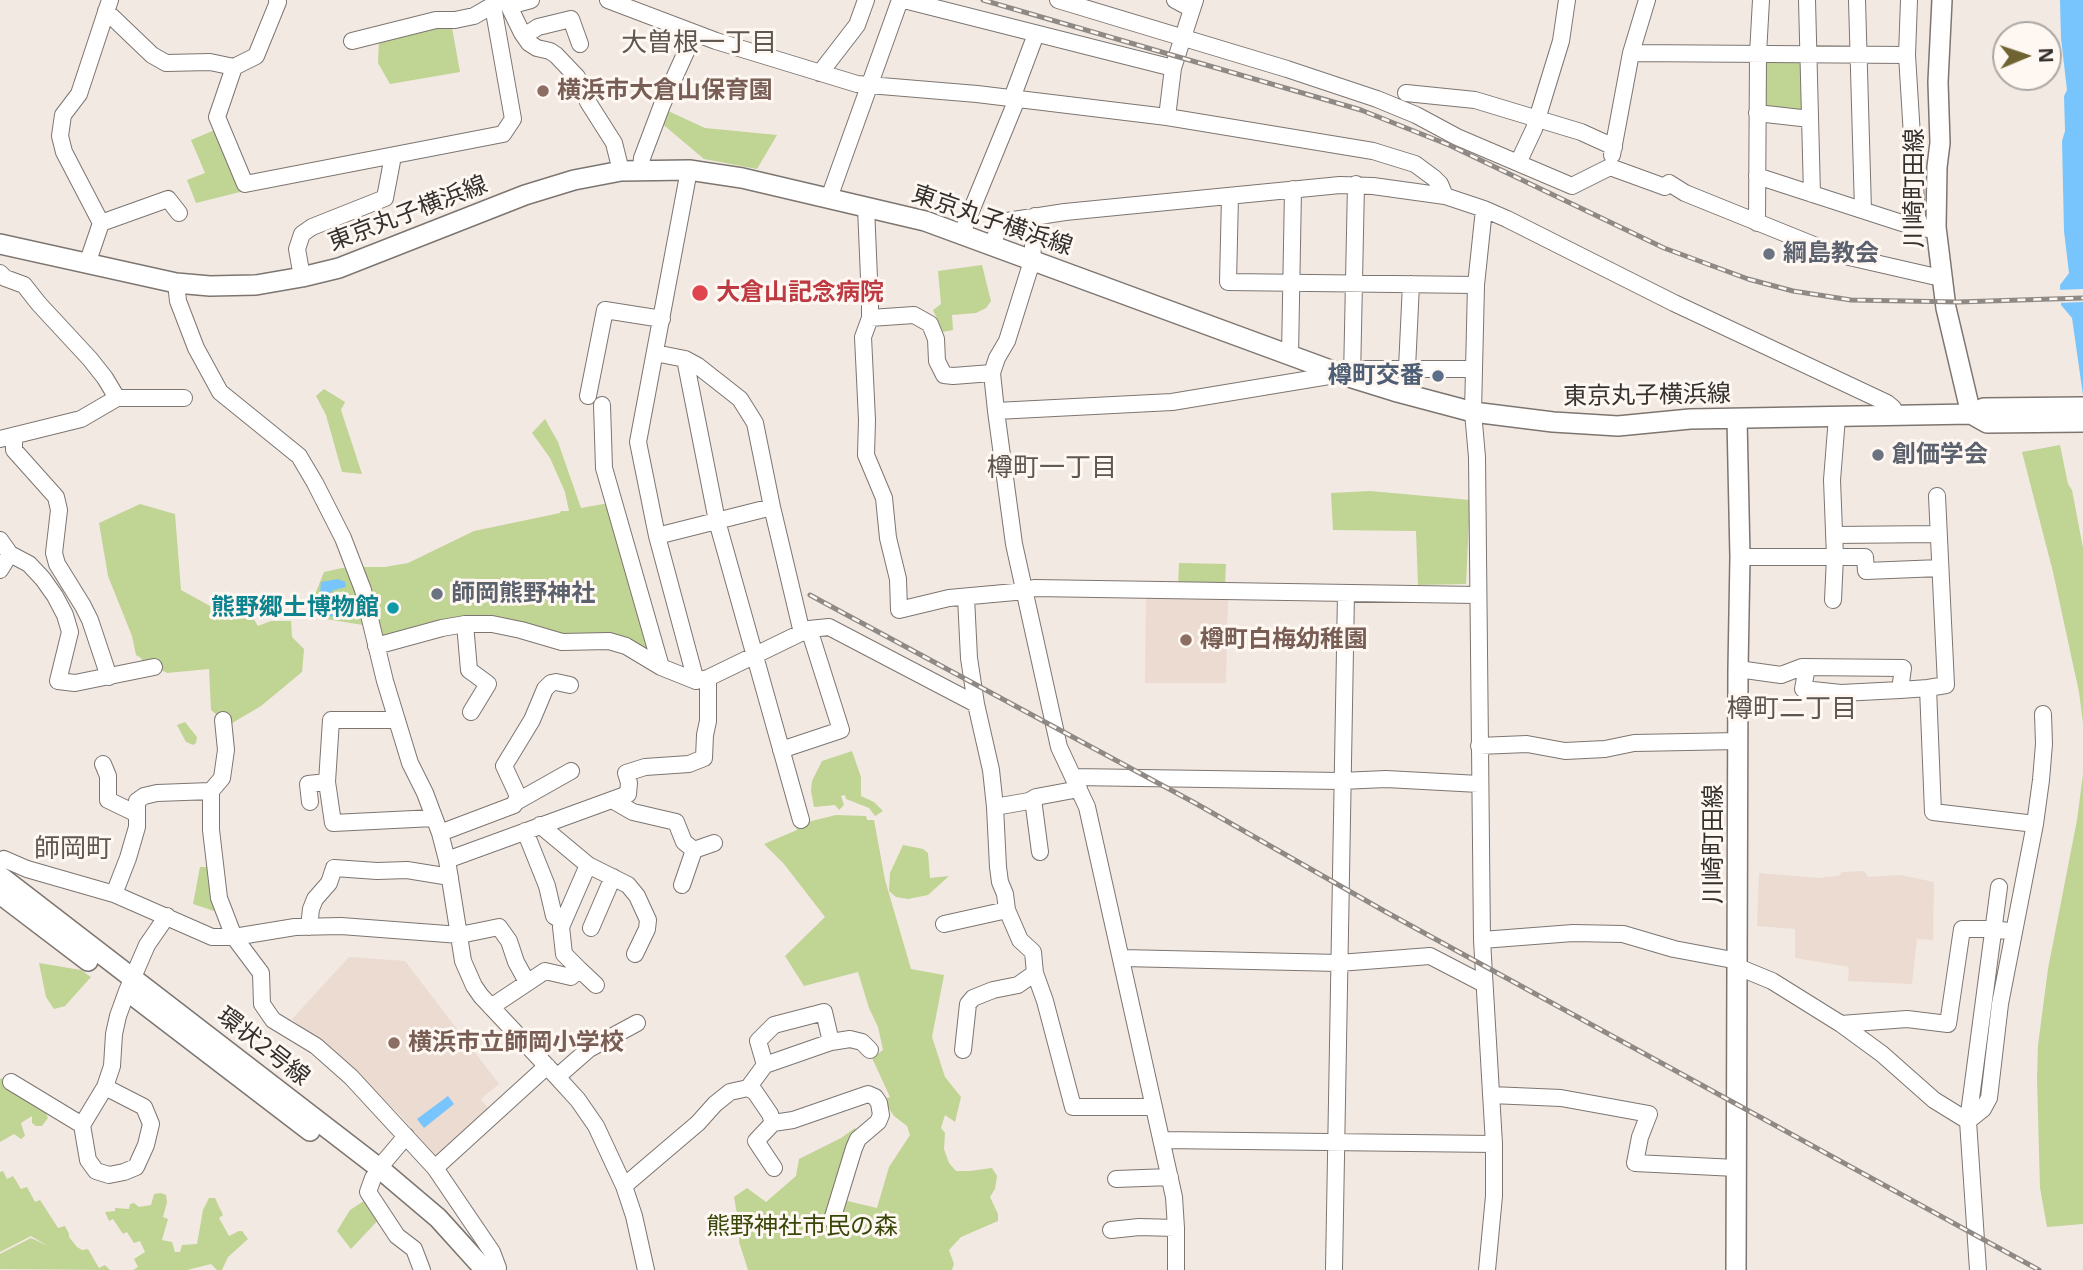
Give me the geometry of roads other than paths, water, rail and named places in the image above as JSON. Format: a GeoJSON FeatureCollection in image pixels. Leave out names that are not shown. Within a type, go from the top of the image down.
{"type":"FeatureCollection","features":[{"type":"Feature","properties":{"kind":"main road","name":"川崎町田線"},"geometry":{"type":"LineString","coordinates":[[1942,0],[1938,82],[1940,143],[1929,229],[1942,277],[1954,348],[1981,415]]}},
{"type":"Feature","properties":{"kind":"main road","name":"東京丸子横浜線"},"geometry":{"type":"LineString","coordinates":[[0,244],[176,284],[241,286],[302,277],[359,261],[550,186],[621,172],[689,170],[742,178],[925,221],[1346,376],[1474,412],[1540,421],[1618,426],[1655,421],[1981,415],[2083,407]]}},
{"type":"Feature","properties":{"kind":"main road","name":"東京丸子横浜線"},"geometry":{"type":"LineString","coordinates":[[1981,415],[2083,422]]}},
{"type":"Feature","properties":{"kind":"main road","name":"川崎町田線"},"geometry":{"type":"LineString","coordinates":[[1736,1270],[1740,557],[1737,419]]}},
{"type":"Feature","properties":{"kind":"main road","name":"環状2号線"},"geometry":{"type":"LineString","coordinates":[[0,876],[130,985]]}},
{"type":"Feature","properties":{"kind":"main road","name":"環状2号線"},"geometry":{"type":"LineString","coordinates":[[0,894],[130,985],[438,1218],[485,1270]]}},
{"type":"Feature","properties":{"kind":"main road","name":"環状2号線"},"geometry":{"type":"LineString","coordinates":[[376,1173],[439,1236],[468,1270]]}},
{"type":"Feature","properties":{"kind":"street"},"geometry":{"type":"LineString","coordinates":[[87,264],[100,223],[64,152],[60,136],[63,115],[79,94],[108,6],[152,55],[166,63],[210,62],[234,67],[256,57],[277,0]]}},
{"type":"Feature","properties":{"kind":"street"},"geometry":{"type":"LineString","coordinates":[[352,41],[436,20],[474,16],[503,3],[531,0]]}},
{"type":"Feature","properties":{"kind":"street"},"geometry":{"type":"LineString","coordinates":[[608,0],[694,34],[857,84],[1014,98],[1167,117],[1373,151],[1415,164],[1440,184],[1445,196]]}},
{"type":"Feature","properties":{"kind":"street"},"geometry":{"type":"LineString","coordinates":[[820,74],[856,25],[866,0]]}},
{"type":"Feature","properties":{"kind":"street"},"geometry":{"type":"LineString","coordinates":[[829,198],[902,0],[1173,68]]}},
{"type":"Feature","properties":{"kind":"street"},"geometry":{"type":"LineString","coordinates":[[1058,0],[1377,99],[1416,115],[1457,137],[1572,186],[1610,167],[1665,187],[1670,183],[1685,193],[1836,254],[1942,277]]}},
{"type":"Feature","properties":{"kind":"street"},"geometry":{"type":"LineString","coordinates":[[1167,117],[1173,68],[1193,5],[1175,0]]}},
{"type":"Feature","properties":{"kind":"street"},"geometry":{"type":"LineString","coordinates":[[1518,163],[1537,118],[1561,41],[1567,0]]}},
{"type":"Feature","properties":{"kind":"street"},"geometry":{"type":"LineString","coordinates":[[1610,167],[1631,53],[1647,0]]}},
{"type":"Feature","properties":{"kind":"street"},"geometry":{"type":"LineString","coordinates":[[1757,223],[1761,0]]}},
{"type":"Feature","properties":{"kind":"street"},"geometry":{"type":"LineString","coordinates":[[1807,0],[1812,194]]}},
{"type":"Feature","properties":{"kind":"street"},"geometry":{"type":"LineString","coordinates":[[1857,0],[1863,211]]}},
{"type":"Feature","properties":{"kind":"street"},"geometry":{"type":"LineString","coordinates":[[1909,0],[1908,55],[1917,217],[1929,229]]}},
{"type":"Feature","properties":{"kind":"street"},"geometry":{"type":"LineString","coordinates":[[234,67],[217,117],[245,184],[503,134],[513,118],[503,3]]}},
{"type":"Feature","properties":{"kind":"street"},"geometry":{"type":"LineString","coordinates":[[503,3],[524,36],[537,48],[556,55],[573,71],[588,102],[614,143],[621,172]]}},
{"type":"Feature","properties":{"kind":"street"},"geometry":{"type":"LineString","coordinates":[[524,36],[538,27],[571,19],[580,44]]}},
{"type":"Feature","properties":{"kind":"street"},"geometry":{"type":"LineString","coordinates":[[641,170],[646,147],[694,34]]}},
{"type":"Feature","properties":{"kind":"street"},"geometry":{"type":"LineString","coordinates":[[962,233],[1036,34]]}},
{"type":"Feature","properties":{"kind":"street"},"geometry":{"type":"LineString","coordinates":[[1631,53],[1908,55]]}},
{"type":"Feature","properties":{"kind":"street"},"geometry":{"type":"LineString","coordinates":[[1406,93],[1475,100],[1581,132],[1614,147]]}},
{"type":"Feature","properties":{"kind":"street"},"geometry":{"type":"LineString","coordinates":[[1758,113],[1810,119]]}},
{"type":"Feature","properties":{"kind":"street"},"geometry":{"type":"LineString","coordinates":[[302,277],[298,249],[302,234],[312,227],[385,198],[393,156]]}},
{"type":"Feature","properties":{"kind":"street"},"geometry":{"type":"LineString","coordinates":[[447,860],[628,794],[626,773],[645,767],[689,764],[704,758],[708,721],[702,680],[657,536],[638,442],[689,170]]}},
{"type":"Feature","properties":{"kind":"street"},"geometry":{"type":"LineString","coordinates":[[1757,176],[1908,225],[1929,229]]}},
{"type":"Feature","properties":{"kind":"street"},"geometry":{"type":"LineString","coordinates":[[1346,376],[1354,284],[1356,184]]}},
{"type":"Feature","properties":{"kind":"street"},"geometry":{"type":"LineString","coordinates":[[991,245],[1007,221],[1035,216],[1356,184],[1445,196],[1485,209],[1674,303],[1887,403],[1897,416]]}},
{"type":"Feature","properties":{"kind":"street"},"geometry":{"type":"LineString","coordinates":[[1290,356],[1293,189]]}},
{"type":"Feature","properties":{"kind":"street"},"geometry":{"type":"LineString","coordinates":[[1230,196],[1228,282],[1476,285]]}},
{"type":"Feature","properties":{"kind":"street"},"geometry":{"type":"LineString","coordinates":[[100,223],[168,198],[179,213]]}},
{"type":"Feature","properties":{"kind":"street"},"geometry":{"type":"LineString","coordinates":[[866,206],[870,318],[863,337],[866,455],[884,498],[888,538],[898,579],[899,610],[949,598],[1034,588],[1478,595]]}},
{"type":"Feature","properties":{"kind":"street"},"geometry":{"type":"LineString","coordinates":[[1485,209],[1476,285],[1474,412],[1477,457],[1482,940],[1494,1144],[1494,1196],[1487,1270]]}},
{"type":"Feature","properties":{"kind":"street"},"geometry":{"type":"LineString","coordinates":[[1035,216],[1032,261],[1007,341],[992,373],[996,411],[1014,544],[1059,747],[1087,807],[1170,1177],[1176,1228],[1175,1270]]}},
{"type":"Feature","properties":{"kind":"street"},"geometry":{"type":"LineString","coordinates":[[0,273],[5,278],[24,285],[105,378],[117,398]]}},
{"type":"Feature","properties":{"kind":"street"},"geometry":{"type":"LineString","coordinates":[[176,284],[183,314],[196,348],[220,392],[299,456],[343,538],[356,568],[410,763],[437,825],[447,860],[463,961],[474,986],[578,1100],[596,1126],[624,1186],[646,1270]]}},
{"type":"Feature","properties":{"kind":"street"},"geometry":{"type":"LineString","coordinates":[[1407,368],[1411,284]]}},
{"type":"Feature","properties":{"kind":"street"},"geometry":{"type":"LineString","coordinates":[[588,396],[605,310],[662,319]]}},
{"type":"Feature","properties":{"kind":"street"},"geometry":{"type":"LineString","coordinates":[[870,318],[914,315],[930,324],[936,339],[937,361],[944,375],[992,373]]}},
{"type":"Feature","properties":{"kind":"street"},"geometry":{"type":"LineString","coordinates":[[655,353],[685,359],[698,366],[740,399],[755,423],[772,507],[805,631],[841,730],[781,750]]}},
{"type":"Feature","properties":{"kind":"street"},"geometry":{"type":"LineString","coordinates":[[685,359],[717,521],[801,820]]}},
{"type":"Feature","properties":{"kind":"street"},"geometry":{"type":"LineString","coordinates":[[996,411],[1172,402],[1346,376],[1365,369],[1474,369]]}},
{"type":"Feature","properties":{"kind":"street"},"geometry":{"type":"LineString","coordinates":[[109,677],[87,613],[57,565],[54,553],[59,510],[56,497],[14,450],[7,438],[81,419],[117,398],[184,398]]}},
{"type":"Feature","properties":{"kind":"street"},"geometry":{"type":"LineString","coordinates":[[602,405],[604,468],[661,667]]}},
{"type":"Feature","properties":{"kind":"street"},"geometry":{"type":"LineString","coordinates":[[1833,600],[1835,557],[1832,480],[1837,417]]}},
{"type":"Feature","properties":{"kind":"street"},"geometry":{"type":"LineString","coordinates":[[1807,667],[1803,689],[1841,693],[1946,685],[1937,496]]}},
{"type":"Feature","properties":{"kind":"street"},"geometry":{"type":"LineString","coordinates":[[657,536],[772,507]]}},
{"type":"Feature","properties":{"kind":"street"},"geometry":{"type":"LineString","coordinates":[[1834,535],[1938,534]]}},
{"type":"Feature","properties":{"kind":"street"},"geometry":{"type":"LineString","coordinates":[[0,540],[10,554],[29,564],[43,579],[65,615],[70,632],[58,681],[75,683],[154,667]]}},
{"type":"Feature","properties":{"kind":"street"},"geometry":{"type":"LineString","coordinates":[[0,570],[10,554]]}},
{"type":"Feature","properties":{"kind":"street"},"geometry":{"type":"LineString","coordinates":[[1740,557],[1865,557],[1866,571],[1940,568]]}},
{"type":"Feature","properties":{"kind":"street"},"geometry":{"type":"LineString","coordinates":[[1334,1270],[1346,593]]}},
{"type":"Feature","properties":{"kind":"street"},"geometry":{"type":"LineString","coordinates":[[965,597],[969,658],[991,770],[998,867],[1007,910],[1020,940],[1033,951],[1035,973],[1045,1000],[1073,1107],[1154,1107]]}},
{"type":"Feature","properties":{"kind":"street"},"geometry":{"type":"LineString","coordinates":[[376,646],[442,628],[465,624],[492,624],[521,629],[562,642],[609,641],[626,646],[661,667],[702,680],[805,631],[829,627],[976,704]]}},
{"type":"Feature","properties":{"kind":"street"},"geometry":{"type":"LineString","coordinates":[[465,624],[469,670],[488,684],[471,712]]}},
{"type":"Feature","properties":{"kind":"street"},"geometry":{"type":"LineString","coordinates":[[1738,669],[1781,675],[1807,667],[1903,668],[1900,690]]}},
{"type":"Feature","properties":{"kind":"street"},"geometry":{"type":"LineString","coordinates":[[516,802],[518,796],[504,766],[532,720],[545,689],[556,682],[570,685]]}},
{"type":"Feature","properties":{"kind":"street"},"geometry":{"type":"LineString","coordinates":[[1928,688],[1933,812],[2035,824]]}},
{"type":"Feature","properties":{"kind":"street"},"geometry":{"type":"LineString","coordinates":[[1968,1121],[1983,1108],[1989,1098],[2000,1004],[2035,824],[2043,758],[2043,714]]}},
{"type":"Feature","properties":{"kind":"street"},"geometry":{"type":"LineString","coordinates":[[223,720],[226,750],[222,778],[211,792],[211,831],[219,898],[234,937],[261,973],[262,1004],[273,1020],[316,1046],[351,1077],[435,1168],[492,1252],[497,1270]]}},
{"type":"Feature","properties":{"kind":"street"},"geometry":{"type":"LineString","coordinates":[[397,720],[331,720],[327,782],[333,823],[437,825],[514,805],[570,771]]}},
{"type":"Feature","properties":{"kind":"street"},"geometry":{"type":"LineString","coordinates":[[1479,746],[1527,744],[1565,751],[1605,749],[1634,743],[1739,741]]}},
{"type":"Feature","properties":{"kind":"street"},"geometry":{"type":"LineString","coordinates":[[103,764],[108,776],[108,800],[137,814]]}},
{"type":"Feature","properties":{"kind":"street"},"geometry":{"type":"LineString","coordinates":[[995,807],[1029,801],[1076,783],[1386,779],[1479,783]]}},
{"type":"Feature","properties":{"kind":"street"},"geometry":{"type":"LineString","coordinates":[[310,802],[308,784],[327,782]]}},
{"type":"Feature","properties":{"kind":"street"},"geometry":{"type":"LineString","coordinates":[[114,894],[136,827],[137,801],[157,793],[211,792]]}},
{"type":"Feature","properties":{"kind":"street"},"geometry":{"type":"LineString","coordinates":[[1033,799],[1040,852]]}},
{"type":"Feature","properties":{"kind":"street"},"geometry":{"type":"LineString","coordinates":[[612,800],[633,812],[676,822],[684,842],[694,850]]}},
{"type":"Feature","properties":{"kind":"street"},"geometry":{"type":"LineString","coordinates":[[532,828],[588,865],[628,885],[637,896],[648,920],[647,929],[635,954]]}},
{"type":"Feature","properties":{"kind":"street"},"geometry":{"type":"LineString","coordinates":[[532,828],[554,916],[562,921]]}},
{"type":"Feature","properties":{"kind":"street"},"geometry":{"type":"LineString","coordinates":[[694,850],[714,843]]}},
{"type":"Feature","properties":{"kind":"street"},"geometry":{"type":"LineString","coordinates":[[681,885],[694,850]]}},
{"type":"Feature","properties":{"kind":"street"},"geometry":{"type":"LineString","coordinates":[[0,863],[4,859],[27,869],[114,894],[212,937],[234,937],[295,927],[341,926],[460,935],[499,927],[509,942],[527,982]]}},
{"type":"Feature","properties":{"kind":"street"},"geometry":{"type":"LineString","coordinates":[[588,865],[561,927],[564,954],[596,985]]}},
{"type":"Feature","properties":{"kind":"street"},"geometry":{"type":"LineString","coordinates":[[309,927],[315,899],[329,883],[334,868],[407,870],[450,877]]}},
{"type":"Feature","properties":{"kind":"street"},"geometry":{"type":"LineString","coordinates":[[591,928],[613,877]]}},
{"type":"Feature","properties":{"kind":"street"},"geometry":{"type":"LineString","coordinates":[[1979,1270],[1968,1121],[1999,887]]}},
{"type":"Feature","properties":{"kind":"street"},"geometry":{"type":"LineString","coordinates":[[944,924],[1007,910]]}},
{"type":"Feature","properties":{"kind":"street"},"geometry":{"type":"LineString","coordinates":[[105,1087],[144,1107],[151,1124],[146,1145],[136,1167],[109,1175],[96,1171],[88,1160],[82,1125],[105,1087],[112,1066],[118,1016],[130,985],[147,945],[167,916]]}},
{"type":"Feature","properties":{"kind":"street"},"geometry":{"type":"LineString","coordinates":[[1841,1024],[1908,1019],[1948,1024],[1962,929],[2014,932]]}},
{"type":"Feature","properties":{"kind":"street"},"geometry":{"type":"LineString","coordinates":[[1482,940],[1573,933],[1623,934],[1738,964],[1772,981],[1841,1024],[1882,1054],[1934,1100],[1968,1121]]}},
{"type":"Feature","properties":{"kind":"street"},"geometry":{"type":"LineString","coordinates":[[1122,958],[1339,962],[1430,956],[1484,984]]}},
{"type":"Feature","properties":{"kind":"street"},"geometry":{"type":"LineString","coordinates":[[491,1007],[545,971],[571,977],[579,970]]}},
{"type":"Feature","properties":{"kind":"street"},"geometry":{"type":"LineString","coordinates":[[963,1051],[968,1004],[973,998],[993,990],[1018,985],[1035,973]]}},
{"type":"Feature","properties":{"kind":"street"},"geometry":{"type":"LineString","coordinates":[[765,1065],[758,1041],[774,1025],[824,1012],[831,1042]]}},
{"type":"Feature","properties":{"kind":"street"},"geometry":{"type":"LineString","coordinates":[[435,1168],[552,1071],[636,1023]]}},
{"type":"Feature","properties":{"kind":"street"},"geometry":{"type":"LineString","coordinates":[[624,1186],[730,1092],[748,1088],[765,1065],[831,1042],[850,1039],[862,1042],[870,1050]]}},
{"type":"Feature","properties":{"kind":"street"},"geometry":{"type":"LineString","coordinates":[[11,1082],[82,1125]]}},
{"type":"Feature","properties":{"kind":"street"},"geometry":{"type":"LineString","coordinates":[[748,1088],[755,1092],[773,1123]]}},
{"type":"Feature","properties":{"kind":"street"},"geometry":{"type":"LineString","coordinates":[[774,1168],[756,1141],[773,1123],[793,1120],[868,1094],[875,1097],[881,1115],[878,1122],[858,1139],[854,1147],[832,1220]]}},
{"type":"Feature","properties":{"kind":"street"},"geometry":{"type":"LineString","coordinates":[[1491,1095],[1561,1098],[1649,1114],[1640,1137],[1635,1163],[1736,1168]]}},
{"type":"Feature","properties":{"kind":"street"},"geometry":{"type":"LineString","coordinates":[[406,1136],[376,1173],[368,1192],[397,1236],[414,1249],[422,1270]]}},
{"type":"Feature","properties":{"kind":"street"},"geometry":{"type":"LineString","coordinates":[[1162,1140],[1494,1144]]}},
{"type":"Feature","properties":{"kind":"street"},"geometry":{"type":"LineString","coordinates":[[1116,1178],[1170,1177]]}},
{"type":"Feature","properties":{"kind":"street"},"geometry":{"type":"LineString","coordinates":[[1111,1230],[1139,1227],[1176,1228]]}},
{"type":"Feature","properties":{"kind":"water"},"geometry":{"type":"Polygon","coordinates":[[[2060,0],[2083,0],[2083,395],[2072,318],[2061,305],[2060,285],[2069,273],[2064,231],[2062,141],[2065,131],[2064,96],[2067,90],[2060,0]]]}},
{"type":"Feature","properties":{"kind":"water"},"geometry":{"type":"Polygon","coordinates":[[[338,579],[345,582],[346,587],[334,590],[330,593],[331,597],[354,599],[355,608],[350,618],[326,616],[321,613],[321,582],[338,579]]]}},
{"type":"Feature","properties":{"kind":"water"},"geometry":{"type":"Polygon","coordinates":[[[448,1096],[454,1104],[424,1128],[417,1119],[448,1096]]]}},
{"type":"Feature","properties":{"kind":"railway"},"geometry":{"type":"LineString","coordinates":[[983,0],[1361,110],[1449,145],[1664,248],[1748,279],[1793,291],[1851,300],[1958,302],[2083,298]]}},
{"type":"Feature","properties":{"kind":"railway"},"geometry":{"type":"LineString","coordinates":[[810,595],[1195,803],[1386,912],[2039,1270]]}},
{"type":"Feature","properties":{"kind":"place","name":"横浜市大倉山保育園"},"geometry":{"type":"Point","coordinates":[543,91]}},
{"type":"Feature","properties":{"kind":"place","name":"綱島教会"},"geometry":{"type":"Point","coordinates":[1769,254]}},
{"type":"Feature","properties":{"kind":"place","name":"大倉山記念病院"},"geometry":{"type":"Point","coordinates":[700,293]}},
{"type":"Feature","properties":{"kind":"place","name":"樽町交番"},"geometry":{"type":"Point","coordinates":[1438,376]}},
{"type":"Feature","properties":{"kind":"place","name":"創価学会"},"geometry":{"type":"Point","coordinates":[1878,455]}},
{"type":"Feature","properties":{"kind":"place","name":"師岡熊野神社"},"geometry":{"type":"Point","coordinates":[437,594]}},
{"type":"Feature","properties":{"kind":"place","name":"熊野郷土博物館"},"geometry":{"type":"Point","coordinates":[393,608]}},
{"type":"Feature","properties":{"kind":"place","name":"樽町白梅幼稚園"},"geometry":{"type":"Point","coordinates":[1186,640]}},
{"type":"Feature","properties":{"kind":"place","name":"横浜市立師岡小学校"},"geometry":{"type":"Point","coordinates":[394,1043]}},
{"type":"Feature","properties":{"kind":"district","name":"大曽根一丁目"},"geometry":{"type":"Point","coordinates":[699,44]}},
{"type":"Feature","properties":{"kind":"district","name":"樽町一丁目"},"geometry":{"type":"Point","coordinates":[1052,469]}},
{"type":"Feature","properties":{"kind":"district","name":"樽町二丁目"},"geometry":{"type":"Point","coordinates":[1792,710]}},
{"type":"Feature","properties":{"kind":"district","name":"師岡町"},"geometry":{"type":"Point","coordinates":[73,850]}},
{"type":"Feature","properties":{"kind":"park label","name":"熊野神社市民の森"},"geometry":{"type":"Point","coordinates":[802,1227]}}]}
